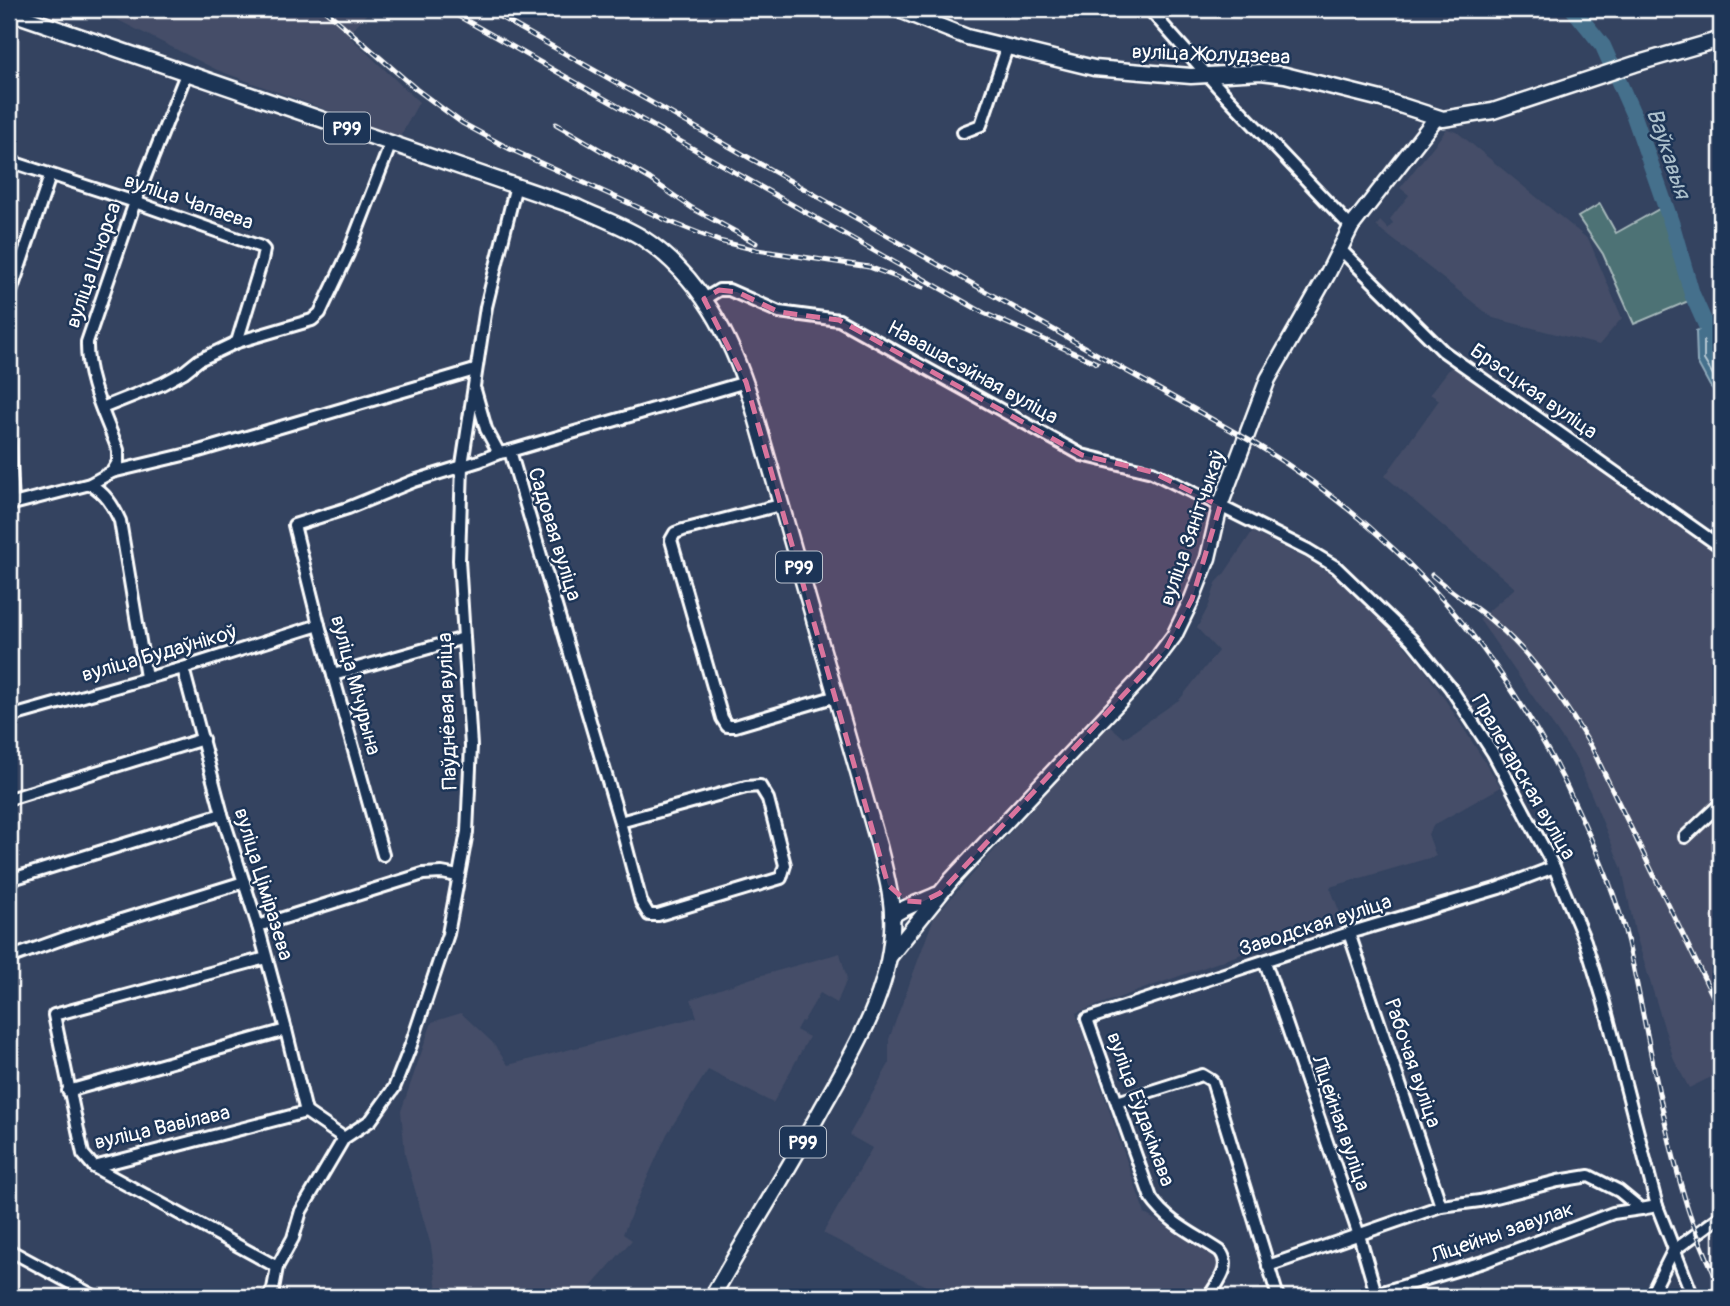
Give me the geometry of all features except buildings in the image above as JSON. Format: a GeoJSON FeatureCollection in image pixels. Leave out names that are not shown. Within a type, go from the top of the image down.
{"type":"FeatureCollection","features":[{"type":"Feature","properties":{"kind":"main road","name":"вуліца Жолудзева"},"geometry":{"type":"LineString","coordinates":[[897,9],[967,37],[1094,68],[1152,74],[1208,76],[1261,72],[1285,75],[1381,99],[1436,118],[1452,119],[1493,111],[1603,74],[1721,39]]}},
{"type":"Feature","properties":{"kind":"main road","name":"Р99"},"geometry":{"type":"LineString","coordinates":[[9,12],[516,185],[577,207],[638,235],[676,263],[704,299],[732,346],[746,382],[837,696],[888,885],[892,916],[888,959],[877,999],[858,1044],[712,1297]]}},
{"type":"Feature","properties":{"kind":"main road","name":"вуліца Зянітчыкаў"},"geometry":{"type":"LineString","coordinates":[[888,959],[940,892],[1166,649],[1208,558],[1220,506],[1268,379],[1351,227],[1436,118]]}},
{"type":"Feature","properties":{"kind":"main road"},"geometry":{"type":"LineString","coordinates":[[888,885],[901,898],[913,903]]}},
{"type":"Feature","properties":{"kind":"main road"},"geometry":{"type":"LineString","coordinates":[[916,923],[905,923],[892,916],[913,903],[922,902],[940,892]]}},
{"type":"Feature","properties":{"kind":"street"},"geometry":{"type":"LineString","coordinates":[[1149,9],[1208,76],[1351,227]]}},
{"type":"Feature","properties":{"kind":"street"},"geometry":{"type":"LineString","coordinates":[[963,132],[981,125],[1007,48]]}},
{"type":"Feature","properties":{"kind":"street","name":"вуліца Шчорса"},"geometry":{"type":"LineString","coordinates":[[112,472],[118,463],[118,450],[89,368],[87,342],[135,201],[186,74]]}},
{"type":"Feature","properties":{"kind":"street"},"geometry":{"type":"LineString","coordinates":[[102,408],[162,384],[199,360],[237,342],[312,320],[320,313],[348,254],[391,143]]}},
{"type":"Feature","properties":{"kind":"street","name":"вуліца Чапаева"},"geometry":{"type":"LineString","coordinates":[[9,161],[135,201],[261,247],[264,250],[237,342]]}},
{"type":"Feature","properties":{"kind":"street"},"geometry":{"type":"LineString","coordinates":[[9,298],[50,176]]}},
{"type":"Feature","properties":{"kind":"street","name":"Паўднёвая вуліца"},"geometry":{"type":"LineString","coordinates":[[344,1138],[371,1120],[394,1088],[448,934],[467,832],[471,746],[459,560],[462,465],[486,307],[516,185]]}},
{"type":"Feature","properties":{"kind":"street","name":"Брэсцкая вуліца"},"geometry":{"type":"LineString","coordinates":[[1340,249],[1443,351],[1721,547]]}},
{"type":"Feature","properties":{"kind":"street","name":"Навашасэйная вуліца"},"geometry":{"type":"LineString","coordinates":[[704,299],[719,290],[729,290],[779,312],[839,320],[1082,455],[1152,472],[1220,506]]}},
{"type":"Feature","properties":{"kind":"street"},"geometry":{"type":"LineString","coordinates":[[9,428],[11,504],[90,484],[112,472],[192,453],[475,370]]}},
{"type":"Feature","properties":{"kind":"street","name":"Садовая вуліца"},"geometry":{"type":"LineString","coordinates":[[620,822],[746,786],[760,786],[768,799],[785,865],[781,878],[775,881],[658,915],[649,915],[641,902],[620,822],[504,452],[746,382]]}},
{"type":"Feature","properties":{"kind":"street"},"geometry":{"type":"LineString","coordinates":[[462,465],[504,452],[486,429],[474,384]]}},
{"type":"Feature","properties":{"kind":"street","name":"вуліца Мічурына"},"geometry":{"type":"LineString","coordinates":[[383,855],[294,525],[348,508],[462,465]]}},
{"type":"Feature","properties":{"kind":"street"},"geometry":{"type":"LineString","coordinates":[[90,484],[100,490],[113,506],[120,521],[146,677]]}},
{"type":"Feature","properties":{"kind":"street"},"geometry":{"type":"LineString","coordinates":[[780,505],[683,530],[675,533],[671,540],[718,705],[727,726],[735,726],[837,696]]}},
{"type":"Feature","properties":{"kind":"street","name":"Пралетарская вуліца"},"geometry":{"type":"LineString","coordinates":[[1220,506],[1336,567],[1412,640],[1450,687],[1493,753],[1554,867],[1585,942],[1603,999],[1657,1206],[1693,1297]]}},
{"type":"Feature","properties":{"kind":"street","name":"вуліца Будаўнікоў"},"geometry":{"type":"LineString","coordinates":[[9,716],[183,668],[319,625]]}},
{"type":"Feature","properties":{"kind":"street"},"geometry":{"type":"LineString","coordinates":[[333,675],[464,638]]}},
{"type":"Feature","properties":{"kind":"street","name":"вуліца Ціміразева"},"geometry":{"type":"LineString","coordinates":[[183,668],[222,814],[258,926],[306,1112]]}},
{"type":"Feature","properties":{"kind":"street"},"geometry":{"type":"LineString","coordinates":[[9,799],[203,739]]}},
{"type":"Feature","properties":{"kind":"street"},"geometry":{"type":"LineString","coordinates":[[1685,837],[1721,803]]}},
{"type":"Feature","properties":{"kind":"street"},"geometry":{"type":"LineString","coordinates":[[9,880],[222,814]]}},
{"type":"Feature","properties":{"kind":"street","name":"Заводская вуліца"},"geometry":{"type":"LineString","coordinates":[[1087,1019],[1349,933],[1499,888],[1554,867]]}},
{"type":"Feature","properties":{"kind":"street"},"geometry":{"type":"LineString","coordinates":[[258,926],[423,874],[458,876]]}},
{"type":"Feature","properties":{"kind":"street"},"geometry":{"type":"LineString","coordinates":[[9,958],[73,935],[244,882]]}},
{"type":"Feature","properties":{"kind":"street","name":"Рабочая вуліца"},"geometry":{"type":"LineString","coordinates":[[1349,933],[1441,1206]]}},
{"type":"Feature","properties":{"kind":"street","name":"вуліца Вавілава"},"geometry":{"type":"LineString","coordinates":[[266,958],[54,1015],[83,1154],[94,1167],[306,1112]]}},
{"type":"Feature","properties":{"kind":"street","name":"Ліцейная вуліца"},"geometry":{"type":"LineString","coordinates":[[1265,962],[1359,1235],[1376,1296]]}},
{"type":"Feature","properties":{"kind":"street","name":"вуліца Еўдакімава"},"geometry":{"type":"LineString","coordinates":[[1087,1019],[1151,1198],[1161,1212],[1220,1251],[1226,1258],[1227,1266],[1209,1297]]}},
{"type":"Feature","properties":{"kind":"street"},"geometry":{"type":"LineString","coordinates":[[68,1091],[286,1030]]}},
{"type":"Feature","properties":{"kind":"street"},"geometry":{"type":"LineString","coordinates":[[1117,1102],[1202,1074],[1212,1081],[1278,1297]]}},
{"type":"Feature","properties":{"kind":"street"},"geometry":{"type":"LineString","coordinates":[[268,1297],[273,1289],[277,1267],[293,1238],[301,1211],[344,1138],[306,1112]]}},
{"type":"Feature","properties":{"kind":"street"},"geometry":{"type":"LineString","coordinates":[[94,1167],[277,1267]]}},
{"type":"Feature","properties":{"kind":"street"},"geometry":{"type":"LineString","coordinates":[[1268,1266],[1441,1206],[1589,1176],[1619,1191],[1641,1209]]}},
{"type":"Feature","properties":{"kind":"street","name":"Ліцейны завулак"},"geometry":{"type":"LineString","coordinates":[[1376,1296],[1483,1262],[1613,1213],[1657,1206]]}},
{"type":"Feature","properties":{"kind":"street"},"geometry":{"type":"LineString","coordinates":[[1650,1297],[1673,1251],[1721,1217]]}},
{"type":"Feature","properties":{"kind":"street"},"geometry":{"type":"LineString","coordinates":[[9,1250],[96,1297]]}},
{"type":"Feature","properties":{"kind":"highlighted area"},"geometry":{"type":"Polygon","coordinates":[[[719,290],[737,292],[779,312],[839,320],[1082,455],[1152,472],[1220,506],[1192,599],[1166,649],[940,893],[922,902],[906,901],[888,885],[746,382],[704,299],[719,290]]]}},
{"type":"Feature","properties":{"kind":"shaded area"},"geometry":{"type":"Polygon","coordinates":[[[96,9],[367,9],[369,11],[348,35],[419,102],[400,137],[217,70],[96,9]]]}},
{"type":"Feature","properties":{"kind":"shaded area"},"geometry":{"type":"Polygon","coordinates":[[[1447,129],[1457,132],[1589,240],[1622,318],[1599,345],[1493,318],[1376,226],[1380,221],[1388,229],[1393,223],[1390,219],[1409,195],[1400,188],[1447,129]]]}},
{"type":"Feature","properties":{"kind":"shaded area"},"geometry":{"type":"Polygon","coordinates":[[[1454,363],[1721,554],[1721,1072],[1689,1088],[1674,1060],[1635,932],[1622,869],[1577,760],[1479,619],[1515,588],[1385,476],[1439,400],[1430,394],[1454,363]]]}},
{"type":"Feature","properties":{"kind":"shaded area"},"geometry":{"type":"Polygon","coordinates":[[[1252,532],[1331,574],[1397,637],[1422,666],[1501,787],[1434,825],[1428,834],[1436,856],[1330,887],[1342,918],[1076,1013],[1145,1214],[1222,1258],[1200,1297],[947,1297],[823,1233],[872,1148],[849,1135],[889,1064],[889,1039],[934,917],[1108,724],[1124,738],[1180,699],[1218,651],[1197,628],[1209,605],[1216,583],[1252,532]]]}},
{"type":"Feature","properties":{"kind":"shaded area"},"geometry":{"type":"Polygon","coordinates":[[[840,953],[847,979],[837,1003],[820,993],[803,1022],[801,1021],[796,1030],[809,1037],[773,1103],[708,1070],[667,1134],[632,1212],[623,1234],[632,1240],[582,1297],[438,1297],[431,1246],[405,1155],[401,1111],[432,1022],[461,1013],[492,1042],[508,1065],[697,1017],[691,999],[840,953]]]}},
{"type":"Feature","properties":{"kind":"green space"},"geometry":{"type":"Polygon","coordinates":[[[1600,204],[1616,233],[1661,208],[1691,300],[1634,324],[1603,254],[1578,217],[1600,204]]]}},
{"type":"Feature","properties":{"kind":"water"},"geometry":{"type":"Polygon","coordinates":[[[1713,325],[1721,333],[1721,399],[1710,386],[1697,362],[1696,331],[1713,325]]]}},
{"type":"Feature","properties":{"kind":"waterway","name":"Ваўкавыя"},"geometry":{"type":"LineString","coordinates":[[1573,9],[1603,46],[1634,116],[1672,225],[1692,294],[1721,359]]}},
{"type":"Feature","properties":{"kind":"railway"},"geometry":{"type":"LineString","coordinates":[[324,9],[416,89],[462,123],[510,149],[668,221],[719,241],[757,250],[869,267],[923,287]]}},
{"type":"Feature","properties":{"kind":"railway"},"geometry":{"type":"LineString","coordinates":[[446,9],[984,313],[1097,363]]}},
{"type":"Feature","properties":{"kind":"railway"},"geometry":{"type":"LineString","coordinates":[[486,9],[1254,443],[1359,518],[1405,560],[1448,605],[1522,705],[1582,819],[1614,895],[1624,927],[1678,1174],[1687,1206],[1721,1289]]}},
{"type":"Feature","properties":{"kind":"railway"},"geometry":{"type":"LineString","coordinates":[[556,124],[650,179],[692,208],[756,243]]}},
{"type":"Feature","properties":{"kind":"railway"},"geometry":{"type":"LineString","coordinates":[[1432,575],[1507,634],[1535,664],[1570,714],[1592,748],[1721,1013]]}}]}
